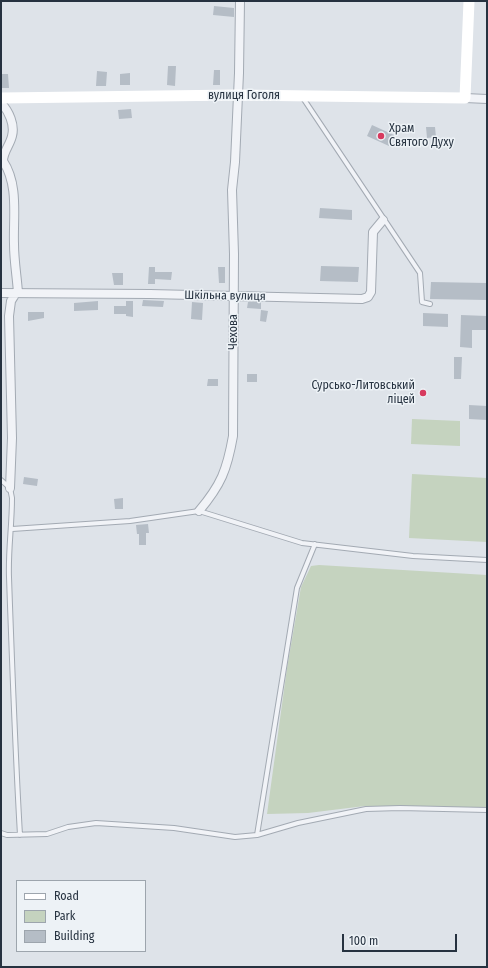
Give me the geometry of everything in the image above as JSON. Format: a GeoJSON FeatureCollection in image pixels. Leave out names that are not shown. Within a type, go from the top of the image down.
{"type":"FeatureCollection","features":[{"type":"Feature","properties":{"kind":"street","name":"Чехова"},"geometry":{"type":"LineString","coordinates":[[199,511],[220,483],[228,465],[234,436],[232,190],[235,162],[239,73],[240,1]]}},
{"type":"Feature","properties":{"kind":"street"},"geometry":{"type":"LineString","coordinates":[[465,98],[469,1]]}},
{"type":"Feature","properties":{"kind":"street","name":"вулиця Гоголя"},"geometry":{"type":"LineString","coordinates":[[1,98],[45,99],[237,95],[487,99]]}},
{"type":"Feature","properties":{"kind":"street"},"geometry":{"type":"LineString","coordinates":[[1,103],[5,107],[13,127],[12,137],[3,161],[10,171],[16,210],[14,247],[17,293],[11,301],[9,316],[12,438],[10,488]]}},
{"type":"Feature","properties":{"kind":"street","name":"Шкільна вулиця"},"geometry":{"type":"LineString","coordinates":[[1,293],[365,298],[370,295],[371,289],[373,232],[383,220]]}},
{"type":"Feature","properties":{"kind":"lane"},"geometry":{"type":"LineString","coordinates":[[302,96],[383,220],[420,273],[422,302],[430,304]]}},
{"type":"Feature","properties":{"kind":"lane"},"geometry":{"type":"LineString","coordinates":[[1,480],[10,488],[12,529],[9,576],[14,671],[14,742],[20,835]]}},
{"type":"Feature","properties":{"kind":"lane"},"geometry":{"type":"LineString","coordinates":[[12,529],[130,521],[199,511],[302,543],[413,556],[487,560]]}},
{"type":"Feature","properties":{"kind":"lane"},"geometry":{"type":"LineString","coordinates":[[257,835],[297,588],[315,544]]}},
{"type":"Feature","properties":{"kind":"lane"},"geometry":{"type":"LineString","coordinates":[[1,833],[7,835],[47,834],[68,827],[96,823],[174,828],[235,837],[257,835],[298,823],[366,809],[400,808],[487,810]]}},
{"type":"Feature","properties":{"kind":"green space"},"geometry":{"type":"Polygon","coordinates":[[[412,419],[460,421],[460,446],[411,444],[412,419]]]}},
{"type":"Feature","properties":{"kind":"green space"},"geometry":{"type":"Polygon","coordinates":[[[412,474],[487,478],[487,542],[409,538],[412,474]]]}},
{"type":"Feature","properties":{"kind":"green space"},"geometry":{"type":"Polygon","coordinates":[[[319,565],[487,575],[487,808],[365,806],[308,813],[267,814],[287,668],[301,587],[311,566],[319,565]]]}},
{"type":"Feature","properties":{"kind":"building"},"geometry":{"type":"Polygon","coordinates":[[[214,6],[234,8],[234,17],[213,15],[214,6]]]}},
{"type":"Feature","properties":{"kind":"building"},"geometry":{"type":"Polygon","coordinates":[[[168,66],[176,66],[175,86],[167,85],[168,66]]]}},
{"type":"Feature","properties":{"kind":"building"},"geometry":{"type":"Polygon","coordinates":[[[214,70],[220,70],[220,85],[213,85],[214,70]]]}},
{"type":"Feature","properties":{"kind":"building"},"geometry":{"type":"Polygon","coordinates":[[[97,71],[107,72],[106,86],[96,86],[97,71]]]}},
{"type":"Feature","properties":{"kind":"building"},"geometry":{"type":"Polygon","coordinates":[[[130,73],[130,85],[120,85],[120,74],[130,73]]]}},
{"type":"Feature","properties":{"kind":"building"},"geometry":{"type":"Polygon","coordinates":[[[1,74],[8,74],[9,88],[1,88],[1,74]]]}},
{"type":"Feature","properties":{"kind":"building"},"geometry":{"type":"Polygon","coordinates":[[[131,109],[132,118],[119,119],[118,110],[131,109]]]}},
{"type":"Feature","properties":{"kind":"building","name":"Храм Святого Духу"},"geometry":{"type":"Polygon","coordinates":[[[372,125],[394,135],[389,146],[367,136],[372,125]]]}},
{"type":"Feature","properties":{"kind":"building"},"geometry":{"type":"Polygon","coordinates":[[[426,127],[435,127],[436,137],[427,138],[426,127]]]}},
{"type":"Feature","properties":{"kind":"building"},"geometry":{"type":"Polygon","coordinates":[[[320,208],[352,210],[352,220],[319,218],[320,208]]]}},
{"type":"Feature","properties":{"kind":"building"},"geometry":{"type":"Polygon","coordinates":[[[321,266],[359,267],[358,282],[320,281],[321,266]]]}},
{"type":"Feature","properties":{"kind":"building"},"geometry":{"type":"Polygon","coordinates":[[[149,267],[155,267],[155,272],[172,272],[171,280],[155,279],[155,284],[148,284],[149,267]]]}},
{"type":"Feature","properties":{"kind":"building"},"geometry":{"type":"Polygon","coordinates":[[[218,267],[225,267],[225,283],[219,283],[218,267]]]}},
{"type":"Feature","properties":{"kind":"building"},"geometry":{"type":"Polygon","coordinates":[[[112,273],[123,273],[123,285],[114,285],[112,273]]]}},
{"type":"Feature","properties":{"kind":"building"},"geometry":{"type":"Polygon","coordinates":[[[431,282],[487,283],[487,300],[430,299],[431,282]]]}},
{"type":"Feature","properties":{"kind":"building"},"geometry":{"type":"Polygon","coordinates":[[[143,300],[164,301],[163,307],[142,306],[143,300]]]}},
{"type":"Feature","properties":{"kind":"building"},"geometry":{"type":"Polygon","coordinates":[[[98,301],[98,310],[74,311],[74,303],[98,301]]]}},
{"type":"Feature","properties":{"kind":"building"},"geometry":{"type":"Polygon","coordinates":[[[126,301],[133,301],[133,317],[126,316],[126,314],[114,314],[114,306],[126,306],[126,301]]]}},
{"type":"Feature","properties":{"kind":"building"},"geometry":{"type":"Polygon","coordinates":[[[192,302],[203,303],[202,320],[191,319],[192,302]]]}},
{"type":"Feature","properties":{"kind":"building"},"geometry":{"type":"Polygon","coordinates":[[[248,302],[261,302],[261,309],[247,308],[248,302]]]}},
{"type":"Feature","properties":{"kind":"building"},"geometry":{"type":"Polygon","coordinates":[[[261,310],[268,311],[266,322],[260,321],[261,310]]]}},
{"type":"Feature","properties":{"kind":"building"},"geometry":{"type":"Polygon","coordinates":[[[28,312],[44,312],[44,318],[28,321],[28,312]]]}},
{"type":"Feature","properties":{"kind":"building"},"geometry":{"type":"Polygon","coordinates":[[[423,313],[448,314],[448,327],[423,326],[423,313]]]}},
{"type":"Feature","properties":{"kind":"building"},"geometry":{"type":"Polygon","coordinates":[[[461,315],[487,316],[487,330],[472,330],[472,348],[460,347],[461,315]]]}},
{"type":"Feature","properties":{"kind":"building"},"geometry":{"type":"Polygon","coordinates":[[[454,357],[462,357],[461,379],[454,379],[454,357]]]}},
{"type":"Feature","properties":{"kind":"building"},"geometry":{"type":"Polygon","coordinates":[[[247,374],[257,374],[257,382],[247,382],[247,374]]]}},
{"type":"Feature","properties":{"kind":"building"},"geometry":{"type":"Polygon","coordinates":[[[208,379],[218,379],[218,386],[207,386],[208,379]]]}},
{"type":"Feature","properties":{"kind":"building"},"geometry":{"type":"Polygon","coordinates":[[[469,405],[487,406],[487,420],[469,419],[469,405]]]}},
{"type":"Feature","properties":{"kind":"building"},"geometry":{"type":"Polygon","coordinates":[[[24,477],[38,479],[37,486],[23,484],[24,477]]]}},
{"type":"Feature","properties":{"kind":"building"},"geometry":{"type":"Polygon","coordinates":[[[123,498],[123,509],[115,509],[114,499],[123,498]]]}},
{"type":"Feature","properties":{"kind":"building"},"geometry":{"type":"Polygon","coordinates":[[[148,524],[149,533],[146,533],[146,545],[139,545],[139,534],[137,534],[136,525],[148,524]]]}},
{"type":"Feature","properties":{"kind":"place","name":"Храм Святого Духу"},"geometry":{"type":"Point","coordinates":[381,136]}},
{"type":"Feature","properties":{"kind":"place","name":"Сурсько-Литовський ліцей"},"geometry":{"type":"Point","coordinates":[423,393]}}]}
